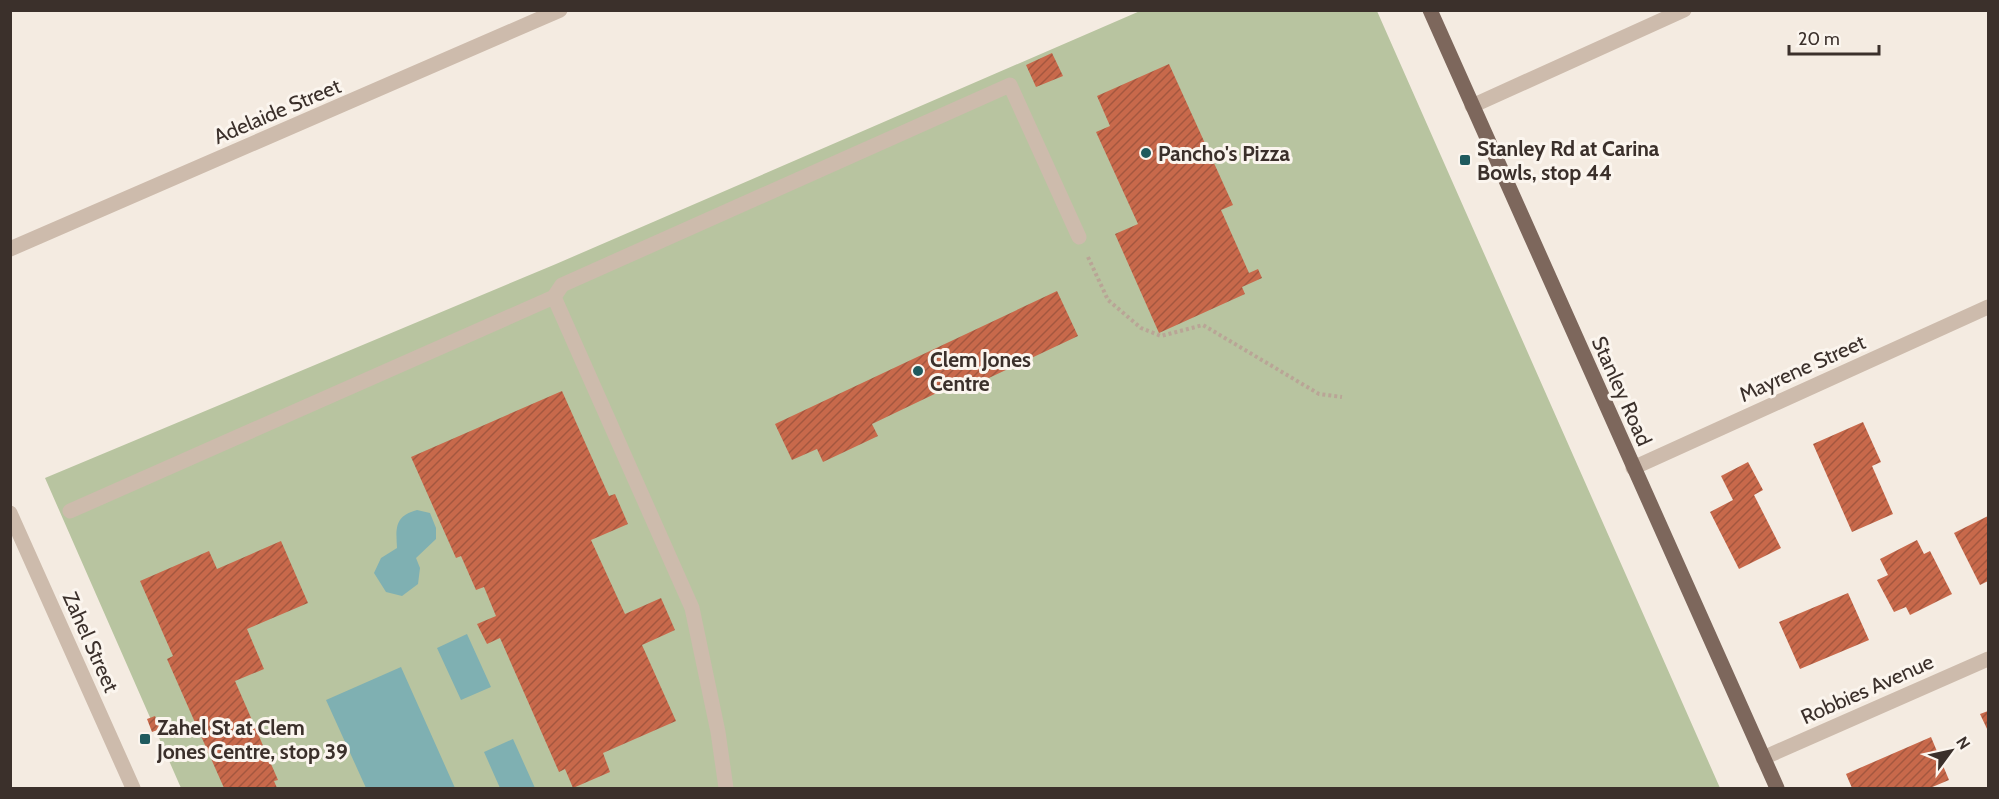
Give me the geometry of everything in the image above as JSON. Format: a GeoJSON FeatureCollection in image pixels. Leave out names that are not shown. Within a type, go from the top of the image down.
{"type":"FeatureCollection","features":[{"type":"Feature","properties":{"kind":"main road","name":"Stanley Road"},"geometry":{"type":"LineString","coordinates":[[1430,10],[1777,789]]}},
{"type":"Feature","properties":{"kind":"street","name":"Adelaide Street"},"geometry":{"type":"LineString","coordinates":[[10,249],[560,10]]}},
{"type":"Feature","properties":{"kind":"street"},"geometry":{"type":"LineString","coordinates":[[1472,106],[1684,10]]}},
{"type":"Feature","properties":{"kind":"street"},"geometry":{"type":"LineString","coordinates":[[70,511],[554,297],[562,285],[1010,85],[1079,237]]}},
{"type":"Feature","properties":{"kind":"street"},"geometry":{"type":"LineString","coordinates":[[554,297],[692,608],[718,732],[726,789]]}},
{"type":"Feature","properties":{"kind":"street","name":"Mayrene Street"},"geometry":{"type":"LineString","coordinates":[[1633,468],[1989,307]]}},
{"type":"Feature","properties":{"kind":"street","name":"Zahel Street"},"geometry":{"type":"LineString","coordinates":[[10,513],[133,789]]}},
{"type":"Feature","properties":{"kind":"street","name":"Robbies Avenue"},"geometry":{"type":"LineString","coordinates":[[1763,758],[1989,659]]}},
{"type":"Feature","properties":{"kind":"path"},"geometry":{"type":"LineString","coordinates":[[1079,237],[1108,300],[1141,328],[1161,336],[1203,325],[1319,394],[1342,397]]}},
{"type":"Feature","properties":{"kind":"green space","name":"Clem Jones Centre"},"geometry":{"type":"Polygon","coordinates":[[[1140,11],[1377,11],[1720,788],[181,788],[45,478],[556,264],[1140,11]]]}},
{"type":"Feature","properties":{"kind":"water"},"geometry":{"type":"Polygon","coordinates":[[[417,510],[430,513],[436,528],[436,539],[416,558],[420,568],[418,584],[402,596],[386,592],[374,573],[381,558],[397,548],[397,529],[400,520],[417,510]]]}},
{"type":"Feature","properties":{"kind":"water"},"geometry":{"type":"Polygon","coordinates":[[[467,634],[491,687],[461,700],[437,648],[467,634]]]}},
{"type":"Feature","properties":{"kind":"water"},"geometry":{"type":"Polygon","coordinates":[[[401,667],[455,788],[366,788],[326,700],[401,667]]]}},
{"type":"Feature","properties":{"kind":"water"},"geometry":{"type":"Polygon","coordinates":[[[513,739],[535,788],[500,788],[484,752],[513,739]]]}},
{"type":"Feature","properties":{"kind":"building"},"geometry":{"type":"Polygon","coordinates":[[[1052,53],[1063,76],[1036,87],[1026,65],[1052,53]]]}},
{"type":"Feature","properties":{"kind":"building"},"geometry":{"type":"Polygon","coordinates":[[[1169,64],[1233,205],[1221,210],[1249,273],[1258,269],[1262,278],[1242,287],[1245,294],[1159,333],[1115,234],[1138,224],[1096,132],[1110,126],[1097,96],[1169,64]]]}},
{"type":"Feature","properties":{"kind":"building"},"geometry":{"type":"Polygon","coordinates":[[[1057,291],[1078,336],[974,385],[970,377],[872,424],[878,436],[823,462],[817,449],[792,460],[775,424],[1057,291]]]}},
{"type":"Feature","properties":{"kind":"building"},"geometry":{"type":"Polygon","coordinates":[[[562,391],[609,496],[615,494],[628,524],[591,540],[625,614],[661,598],[675,630],[642,645],[676,721],[603,753],[610,772],[573,788],[565,769],[559,772],[500,638],[487,644],[477,624],[496,616],[484,587],[476,590],[461,556],[456,558],[411,457],[562,391]]]}},
{"type":"Feature","properties":{"kind":"building"},"geometry":{"type":"Polygon","coordinates":[[[1863,422],[1881,462],[1872,466],[1893,514],[1852,532],[1813,444],[1863,422]]]}},
{"type":"Feature","properties":{"kind":"building"},"geometry":{"type":"Polygon","coordinates":[[[1748,462],[1763,490],[1754,495],[1781,548],[1739,569],[1710,512],[1733,500],[1721,476],[1748,462]]]}},
{"type":"Feature","properties":{"kind":"building"},"geometry":{"type":"Polygon","coordinates":[[[1988,516],[1988,581],[1980,585],[1954,533],[1988,516]]]}},
{"type":"Feature","properties":{"kind":"building"},"geometry":{"type":"Polygon","coordinates":[[[1917,540],[1924,554],[1930,551],[1952,594],[1910,615],[1906,607],[1894,612],[1877,580],[1888,575],[1880,559],[1917,540]]]}},
{"type":"Feature","properties":{"kind":"building"},"geometry":{"type":"Polygon","coordinates":[[[281,541],[308,603],[247,629],[264,669],[235,681],[278,780],[274,781],[277,788],[224,788],[167,659],[173,656],[140,581],[209,551],[217,569],[281,541]]]}},
{"type":"Feature","properties":{"kind":"building"},"geometry":{"type":"Polygon","coordinates":[[[1848,593],[1869,640],[1800,669],[1779,622],[1848,593]]]}},
{"type":"Feature","properties":{"kind":"building"},"geometry":{"type":"Polygon","coordinates":[[[1988,711],[1988,731],[1980,714],[1988,711]]]}},
{"type":"Feature","properties":{"kind":"building"},"geometry":{"type":"Polygon","coordinates":[[[155,716],[160,729],[152,732],[147,719],[155,716]]]}},
{"type":"Feature","properties":{"kind":"building"},"geometry":{"type":"Polygon","coordinates":[[[1931,737],[1949,780],[1930,788],[1852,788],[1846,774],[1931,737]]]}},
{"type":"Feature","properties":{"kind":"place","name":"Pancho's Pizza"},"geometry":{"type":"Point","coordinates":[1146,153]}},
{"type":"Feature","properties":{"kind":"place","name":"Stanley Rd at Carina Bowls, stop 44"},"geometry":{"type":"Point","coordinates":[1465,160]}},
{"type":"Feature","properties":{"kind":"place","name":"Clem Jones Centre"},"geometry":{"type":"Point","coordinates":[918,371]}},
{"type":"Feature","properties":{"kind":"place","name":"Zahel St at Clem Jones Centre, stop 39"},"geometry":{"type":"Point","coordinates":[145,739]}}]}
